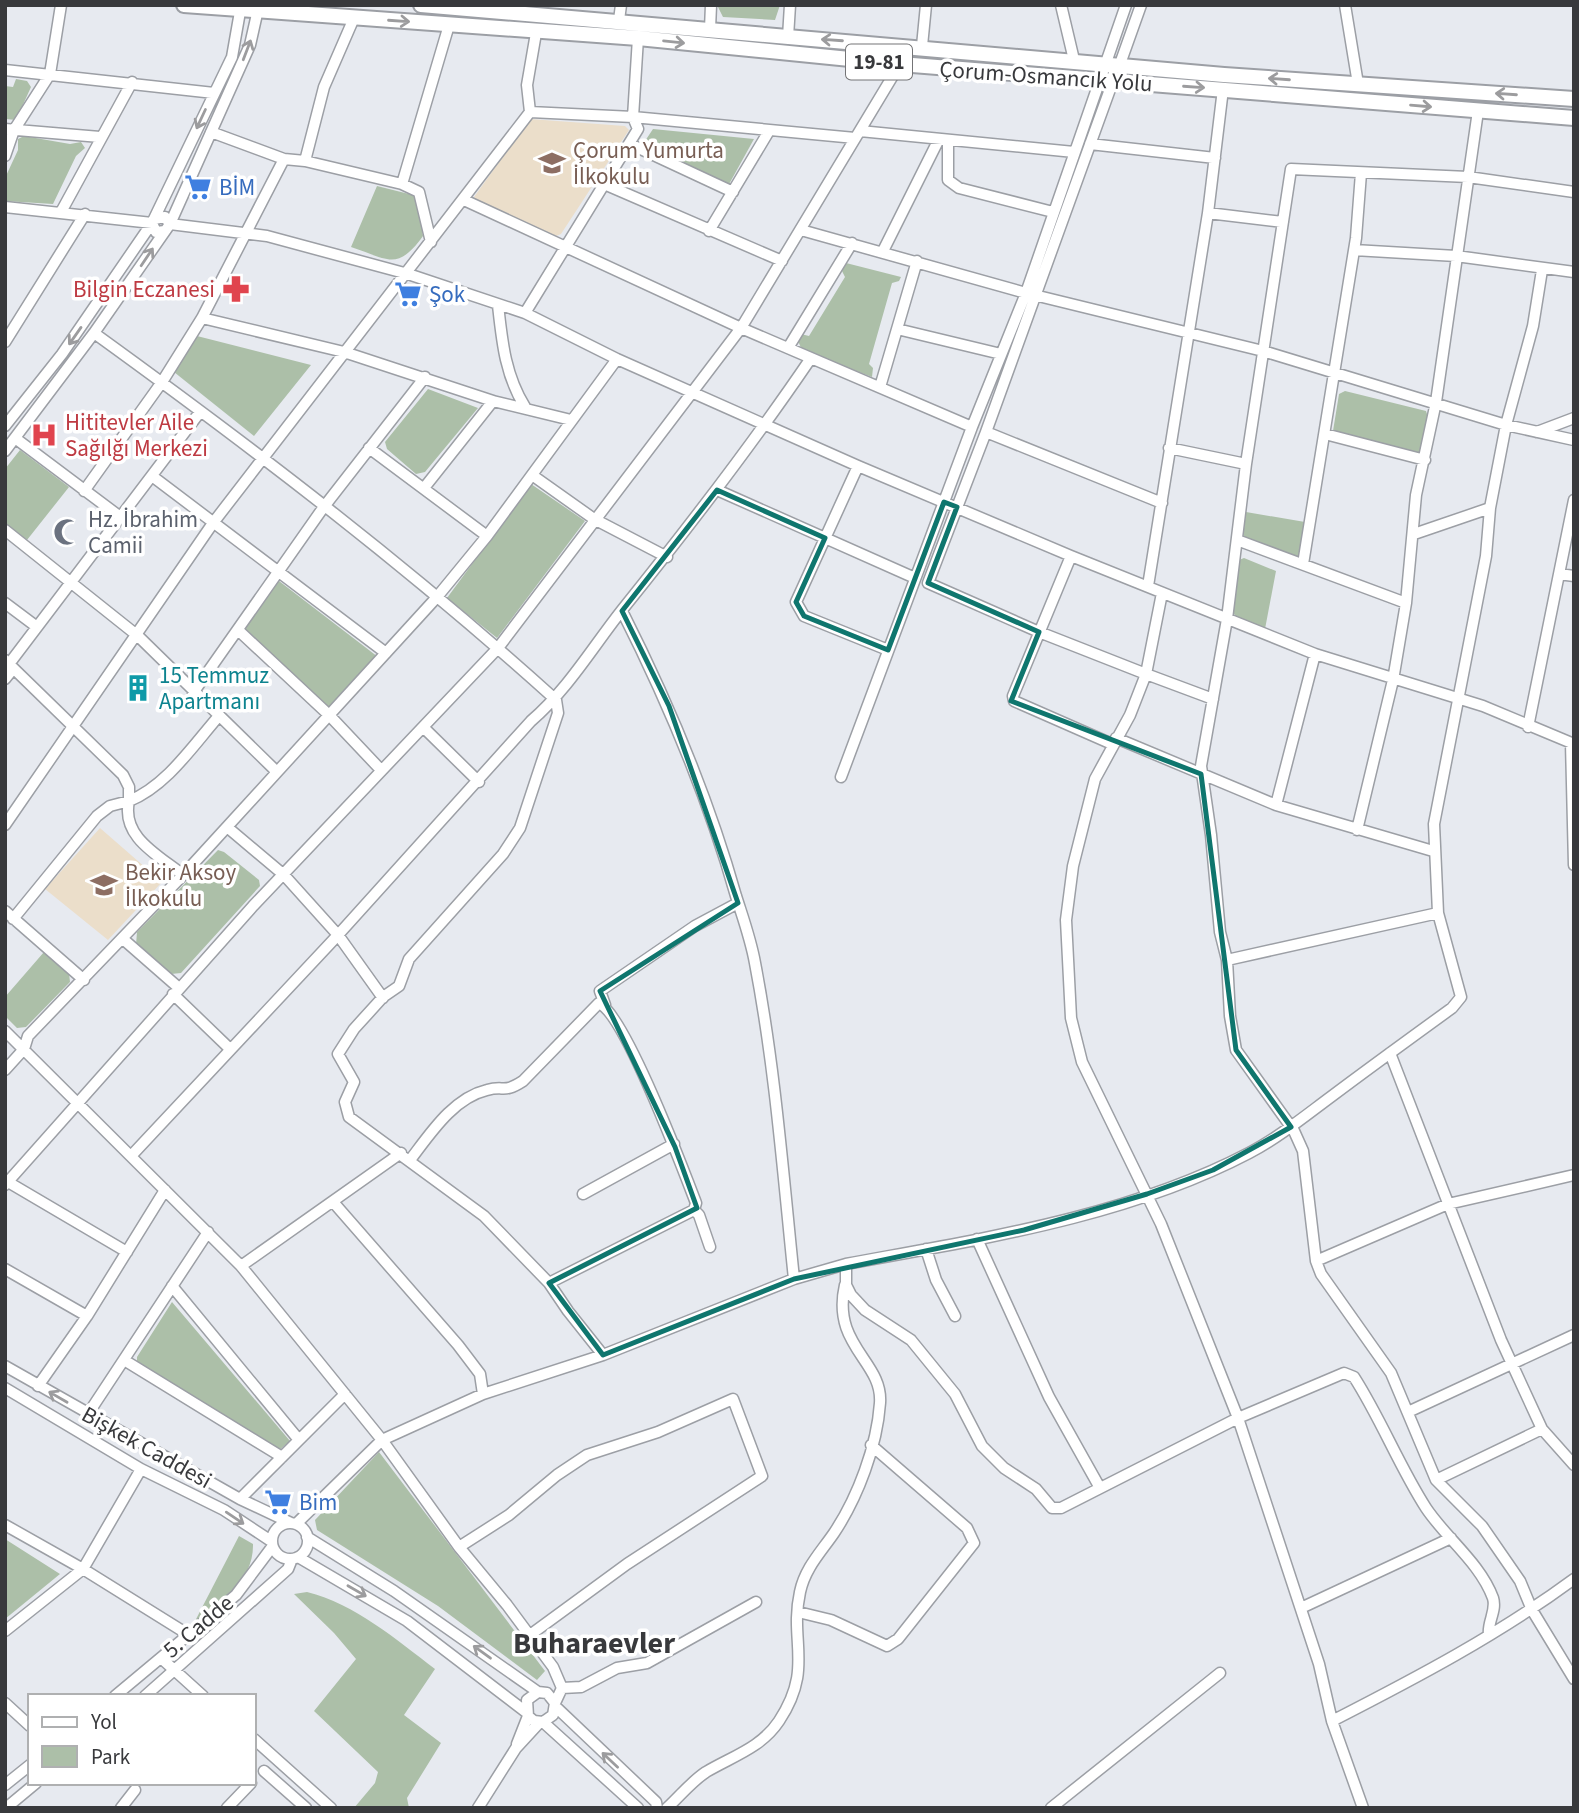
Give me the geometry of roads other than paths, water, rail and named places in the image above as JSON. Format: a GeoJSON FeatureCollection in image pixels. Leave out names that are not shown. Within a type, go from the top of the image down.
{"type":"FeatureCollection","features":[{"type":"Feature","properties":{"kind":"highway","name":"Çorum-Osmancık Yolu"},"geometry":{"type":"LineString","coordinates":[[184,5],[259,8],[536,33],[638,38],[900,64],[1574,118]]}},
{"type":"Feature","properties":{"kind":"highway","name":"Çorum-Osmancık Yolu"},"geometry":{"type":"LineString","coordinates":[[421,5],[620,13],[710,29],[788,37],[1574,99]]}},
{"type":"Feature","properties":{"kind":"street"},"geometry":{"type":"LineString","coordinates":[[5,156],[10,130],[50,74],[61,5]]}},
{"type":"Feature","properties":{"kind":"street"},"geometry":{"type":"LineString","coordinates":[[710,29],[711,5]]}},
{"type":"Feature","properties":{"kind":"street"},"geometry":{"type":"LineString","coordinates":[[788,37],[790,5]]}},
{"type":"Feature","properties":{"kind":"street"},"geometry":{"type":"LineString","coordinates":[[922,46],[926,5]]}},
{"type":"Feature","properties":{"kind":"street"},"geometry":{"type":"LineString","coordinates":[[1061,5],[1074,60]]}},
{"type":"Feature","properties":{"kind":"street"},"geometry":{"type":"LineString","coordinates":[[1113,63],[1126,5]]}},
{"type":"Feature","properties":{"kind":"street"},"geometry":{"type":"LineString","coordinates":[[1140,5],[1074,152],[986,432],[928,583],[1039,632],[1213,699]]}},
{"type":"Feature","properties":{"kind":"street"},"geometry":{"type":"LineString","coordinates":[[1345,5],[1358,84]]}},
{"type":"Feature","properties":{"kind":"street"},"geometry":{"type":"LineString","coordinates":[[7,422],[69,343],[153,221],[232,57],[241,7]]}},
{"type":"Feature","properties":{"kind":"street"},"geometry":{"type":"LineString","coordinates":[[5,451],[94,333],[168,227],[250,45],[259,8]]}},
{"type":"Feature","properties":{"kind":"street"},"geometry":{"type":"LineString","coordinates":[[305,161],[324,87],[354,18]]}},
{"type":"Feature","properties":{"kind":"street"},"geometry":{"type":"LineString","coordinates":[[402,184],[449,25]]}},
{"type":"Feature","properties":{"kind":"street"},"geometry":{"type":"LineString","coordinates":[[5,825],[74,729],[213,523],[344,352],[408,274],[530,112],[527,85],[536,33]]}},
{"type":"Feature","properties":{"kind":"street"},"geometry":{"type":"LineString","coordinates":[[524,313],[638,129],[633,117],[638,38]]}},
{"type":"Feature","properties":{"kind":"street"},"geometry":{"type":"LineString","coordinates":[[127,1252],[7,1184],[176,991],[498,648],[741,328],[900,64]]}},
{"type":"Feature","properties":{"kind":"street"},"geometry":{"type":"LineString","coordinates":[[5,70],[214,93]]}},
{"type":"Feature","properties":{"kind":"street"},"geometry":{"type":"LineString","coordinates":[[841,777],[972,427],[1001,354],[1031,294],[1090,144],[1106,80]]}},
{"type":"Feature","properties":{"kind":"street"},"geometry":{"type":"LineString","coordinates":[[61,212],[132,82]]}},
{"type":"Feature","properties":{"kind":"street"},"geometry":{"type":"LineString","coordinates":[[1149,586],[1208,213],[1223,89]]}},
{"type":"Feature","properties":{"kind":"street"},"geometry":{"type":"LineString","coordinates":[[1357,830],[1393,680],[1406,603],[1416,495],[1436,402],[1478,111]]}},
{"type":"Feature","properties":{"kind":"street"},"geometry":{"type":"LineString","coordinates":[[530,112],[633,117],[769,131],[858,134],[1074,152]]}},
{"type":"Feature","properties":{"kind":"street"},"geometry":{"type":"LineString","coordinates":[[10,130],[100,137]]}},
{"type":"Feature","properties":{"kind":"street"},"geometry":{"type":"LineString","coordinates":[[709,231],[769,131]]}},
{"type":"Feature","properties":{"kind":"street"},"geometry":{"type":"LineString","coordinates":[[211,132],[284,159],[305,161],[402,184],[419,192],[431,242]]}},
{"type":"Feature","properties":{"kind":"street"},"geometry":{"type":"LineString","coordinates":[[944,140],[948,180],[958,188],[1053,212]]}},
{"type":"Feature","properties":{"kind":"street"},"geometry":{"type":"LineString","coordinates":[[883,251],[944,140]]}},
{"type":"Feature","properties":{"kind":"street"},"geometry":{"type":"LineString","coordinates":[[630,144],[733,192]]}},
{"type":"Feature","properties":{"kind":"street"},"geometry":{"type":"LineString","coordinates":[[1090,144],[1215,158]]}},
{"type":"Feature","properties":{"kind":"street"},"geometry":{"type":"LineString","coordinates":[[84,491],[162,382],[202,318],[284,159]]}},
{"type":"Feature","properties":{"kind":"street"},"geometry":{"type":"LineString","coordinates":[[1574,192],[1468,177],[1291,169],[1246,464],[1227,619],[1201,774],[1211,835],[1220,932],[1227,960],[1230,1016],[1236,1050],[1291,1126],[1303,1150],[1316,1261],[1329,1288],[1391,1373],[1436,1480],[1482,1526],[1520,1581],[1532,1610],[1574,1679]]}},
{"type":"Feature","properties":{"kind":"street"},"geometry":{"type":"LineString","coordinates":[[1303,565],[1354,250],[1361,173]]}},
{"type":"Feature","properties":{"kind":"street"},"geometry":{"type":"LineString","coordinates":[[604,184],[782,261]]}},
{"type":"Feature","properties":{"kind":"street"},"geometry":{"type":"LineString","coordinates":[[464,200],[741,328],[972,427]]}},
{"type":"Feature","properties":{"kind":"street"},"geometry":{"type":"LineString","coordinates":[[5,207],[153,221]]}},
{"type":"Feature","properties":{"kind":"street"},"geometry":{"type":"LineString","coordinates":[[1208,213],[1283,222]]}},
{"type":"Feature","properties":{"kind":"street"},"geometry":{"type":"LineString","coordinates":[[5,342],[85,214]]}},
{"type":"Feature","properties":{"kind":"street"},"geometry":{"type":"LineString","coordinates":[[153,221],[156,232],[168,227],[267,236],[408,274],[524,313],[617,359],[858,466],[1071,556],[1315,654],[1459,700],[1573,743],[1574,865]]}},
{"type":"Feature","properties":{"kind":"street"},"geometry":{"type":"LineString","coordinates":[[801,230],[1031,294],[1263,351],[1506,425],[1574,440]]}},
{"type":"Feature","properties":{"kind":"street"},"geometry":{"type":"LineString","coordinates":[[788,348],[852,243]]}},
{"type":"Feature","properties":{"kind":"street"},"geometry":{"type":"LineString","coordinates":[[1354,250],[1456,256],[1542,270],[1574,272]]}},
{"type":"Feature","properties":{"kind":"street"},"geometry":{"type":"LineString","coordinates":[[880,387],[917,261]]}},
{"type":"Feature","properties":{"kind":"street"},"geometry":{"type":"LineString","coordinates":[[638,1808],[541,1722],[407,1621],[295,1558],[280,1557],[272,1544],[275,1530],[294,1524],[382,1440],[483,1394],[603,1355],[794,1279],[846,1264],[1024,1230],[1147,1194],[1213,1170],[1251,1152],[1291,1126],[1452,1008],[1461,997],[1438,913],[1433,851],[1434,824],[1486,556],[1490,508],[1506,425],[1533,326],[1542,270]]}},
{"type":"Feature","properties":{"kind":"street"},"geometry":{"type":"LineString","coordinates":[[498,305],[503,352],[514,390],[525,407]]}},
{"type":"Feature","properties":{"kind":"street"},"geometry":{"type":"LineString","coordinates":[[202,318],[344,352],[493,401],[570,420]]}},
{"type":"Feature","properties":{"kind":"street"},"geometry":{"type":"LineString","coordinates":[[897,329],[1001,354]]}},
{"type":"Feature","properties":{"kind":"street"},"geometry":{"type":"LineString","coordinates":[[94,333],[263,457],[323,508],[438,597],[555,700],[558,712],[520,828],[503,854],[409,959],[399,986],[383,998],[354,1029],[338,1054],[354,1082],[345,1102],[349,1117],[484,1216],[550,1283],[568,1311],[603,1355]]}},
{"type":"Feature","properties":{"kind":"street"},"geometry":{"type":"LineString","coordinates":[[131,1156],[479,782],[531,721],[555,700],[718,490],[811,358]]}},
{"type":"Feature","properties":{"kind":"street"},"geometry":{"type":"LineString","coordinates":[[5,1070],[24,1049],[29,1036],[183,876],[438,597],[487,536],[617,359]]}},
{"type":"Feature","properties":{"kind":"street"},"geometry":{"type":"LineString","coordinates":[[193,693],[323,508],[425,377]]}},
{"type":"Feature","properties":{"kind":"street"},"geometry":{"type":"LineString","coordinates":[[425,488],[493,401]]}},
{"type":"Feature","properties":{"kind":"street"},"geometry":{"type":"LineString","coordinates":[[5,679],[9,664],[200,412]]}},
{"type":"Feature","properties":{"kind":"street"},"geometry":{"type":"LineString","coordinates":[[1536,432],[1574,418]]}},
{"type":"Feature","properties":{"kind":"street"},"geometry":{"type":"LineString","coordinates":[[986,432],[1162,503]]}},
{"type":"Feature","properties":{"kind":"street"},"geometry":{"type":"LineString","coordinates":[[1325,433],[1425,460]]}},
{"type":"Feature","properties":{"kind":"street"},"geometry":{"type":"LineString","coordinates":[[15,438],[119,516]]}},
{"type":"Feature","properties":{"kind":"street"},"geometry":{"type":"LineString","coordinates":[[369,448],[487,536]]}},
{"type":"Feature","properties":{"kind":"street"},"geometry":{"type":"LineString","coordinates":[[1169,448],[1246,464]]}},
{"type":"Feature","properties":{"kind":"street"},"geometry":{"type":"LineString","coordinates":[[858,466],[796,602],[804,616],[888,650]]}},
{"type":"Feature","properties":{"kind":"street"},"geometry":{"type":"LineString","coordinates":[[532,475],[594,519],[667,557]]}},
{"type":"Feature","properties":{"kind":"street"},"geometry":{"type":"LineString","coordinates":[[152,476],[386,653]]}},
{"type":"Feature","properties":{"kind":"street"},"geometry":{"type":"LineString","coordinates":[[718,490],[915,578]]}},
{"type":"Feature","properties":{"kind":"street"},"geometry":{"type":"LineString","coordinates":[[1528,727],[1574,500]]}},
{"type":"Feature","properties":{"kind":"street"},"geometry":{"type":"LineString","coordinates":[[1414,534],[1490,508]]}},
{"type":"Feature","properties":{"kind":"street"},"geometry":{"type":"LineString","coordinates":[[5,530],[72,580],[138,636],[193,693],[277,772]]}},
{"type":"Feature","properties":{"kind":"street"},"geometry":{"type":"LineString","coordinates":[[1237,540],[1406,603]]}},
{"type":"Feature","properties":{"kind":"street"},"geometry":{"type":"LineString","coordinates":[[1071,556],[1013,696],[1014,701],[1276,805],[1433,851]]}},
{"type":"Feature","properties":{"kind":"street"},"geometry":{"type":"LineString","coordinates":[[1559,573],[1574,576]]}},
{"type":"Feature","properties":{"kind":"street"},"geometry":{"type":"LineString","coordinates":[[1162,593],[1146,674],[1130,715],[1095,779],[1073,866],[1066,920],[1073,1036],[1082,1062],[1147,1194],[1226,1380],[1319,1664],[1332,1721],[1363,1808]]}},
{"type":"Feature","properties":{"kind":"street"},"geometry":{"type":"LineString","coordinates":[[5,603],[37,627]]}},
{"type":"Feature","properties":{"kind":"street"},"geometry":{"type":"LineString","coordinates":[[622,611],[668,706],[723,851],[754,960],[774,1075],[794,1279]]}},
{"type":"Feature","properties":{"kind":"street"},"geometry":{"type":"LineString","coordinates":[[239,631],[329,715],[381,770]]}},
{"type":"Feature","properties":{"kind":"street"},"geometry":{"type":"LineString","coordinates":[[1276,805],[1315,654]]}},
{"type":"Feature","properties":{"kind":"street"},"geometry":{"type":"LineString","coordinates":[[9,664],[122,775],[128,787],[127,819],[132,833],[183,876]]}},
{"type":"Feature","properties":{"kind":"street"},"geometry":{"type":"LineString","coordinates":[[84,980],[9,915],[97,816],[110,806],[145,793],[169,773],[218,717]]}},
{"type":"Feature","properties":{"kind":"street"},"geometry":{"type":"LineString","coordinates":[[423,727],[479,782]]}},
{"type":"Feature","properties":{"kind":"street"},"geometry":{"type":"LineString","coordinates":[[227,827],[284,875],[338,935],[383,998]]}},
{"type":"Feature","properties":{"kind":"street"},"geometry":{"type":"LineString","coordinates":[[694,1210],[695,1203],[674,1143],[620,1027],[605,1005],[600,991],[695,926],[738,903]]}},
{"type":"Feature","properties":{"kind":"street"},"geometry":{"type":"LineString","coordinates":[[1227,960],[1438,913]]}},
{"type":"Feature","properties":{"kind":"street"},"geometry":{"type":"LineString","coordinates":[[123,939],[229,1048]]}},
{"type":"Feature","properties":{"kind":"street"},"geometry":{"type":"LineString","coordinates":[[241,1266],[405,1156],[445,1115],[488,1089],[509,1091],[523,1082],[599,1003],[605,1005]]}},
{"type":"Feature","properties":{"kind":"street"},"geometry":{"type":"LineString","coordinates":[[5,1031],[241,1266],[382,1440],[459,1547],[553,1667],[562,1688],[551,1719],[541,1722],[516,1748],[478,1808]]}},
{"type":"Feature","properties":{"kind":"street"},"geometry":{"type":"LineString","coordinates":[[1390,1053],[1512,1363],[1542,1429],[1574,1465]]}},
{"type":"Feature","properties":{"kind":"street"},"geometry":{"type":"LineString","coordinates":[[583,1194],[674,1143]]}},
{"type":"Feature","properties":{"kind":"street"},"geometry":{"type":"LineString","coordinates":[[1316,1261],[1448,1204],[1574,1175]]}},
{"type":"Feature","properties":{"kind":"street"},"geometry":{"type":"LineString","coordinates":[[38,1385],[87,1316],[165,1190]]}},
{"type":"Feature","properties":{"kind":"street"},"geometry":{"type":"LineString","coordinates":[[334,1203],[458,1345],[480,1374],[483,1394]]}},
{"type":"Feature","properties":{"kind":"street"},"geometry":{"type":"LineString","coordinates":[[550,1283],[694,1210]]}},
{"type":"Feature","properties":{"kind":"street"},"geometry":{"type":"LineString","coordinates":[[694,1210],[699,1215],[710,1247]]}},
{"type":"Feature","properties":{"kind":"street"},"geometry":{"type":"LineString","coordinates":[[88,1415],[208,1232]]}},
{"type":"Feature","properties":{"kind":"street"},"geometry":{"type":"LineString","coordinates":[[977,1239],[1044,1386],[1100,1488]]}},
{"type":"Feature","properties":{"kind":"street"},"geometry":{"type":"LineString","coordinates":[[926,1249],[936,1280],[955,1316]]}},
{"type":"Feature","properties":{"kind":"street"},"geometry":{"type":"LineString","coordinates":[[667,1808],[705,1773],[761,1742],[779,1721],[799,1678],[799,1593],[806,1574],[850,1506],[871,1445],[881,1401],[876,1378],[850,1340],[843,1317],[846,1264]]}},
{"type":"Feature","properties":{"kind":"street"},"geometry":{"type":"LineString","coordinates":[[5,1269],[87,1316]]}},
{"type":"Feature","properties":{"kind":"street"},"geometry":{"type":"LineString","coordinates":[[846,1285],[865,1310],[912,1340],[955,1394],[982,1446],[1004,1468],[1036,1489],[1052,1507],[1061,1508],[1293,1392],[1344,1373],[1350,1374],[1360,1386],[1409,1481],[1492,1597],[1494,1609],[1489,1634]]}},
{"type":"Feature","properties":{"kind":"street"},"geometry":{"type":"LineString","coordinates":[[172,1286],[299,1440]]}},
{"type":"Feature","properties":{"kind":"street"},"geometry":{"type":"LineString","coordinates":[[1408,1412],[1574,1335]]}},
{"type":"Feature","properties":{"kind":"street"},"geometry":{"type":"LineString","coordinates":[[124,1360],[282,1457]]}},
{"type":"Feature","properties":{"kind":"street","name":"Bişkek Caddesi"},"geometry":{"type":"LineString","coordinates":[[5,1366],[240,1499],[294,1524]]}},
{"type":"Feature","properties":{"kind":"street"},"geometry":{"type":"LineString","coordinates":[[5,1403],[8,1390]]}},
{"type":"Feature","properties":{"kind":"street","name":"Bişkek Caddesi"},"geometry":{"type":"LineString","coordinates":[[8,1390],[141,1469],[224,1510],[272,1544]]}},
{"type":"Feature","properties":{"kind":"street"},"geometry":{"type":"LineString","coordinates":[[240,1499],[345,1394]]}},
{"type":"Feature","properties":{"kind":"street"},"geometry":{"type":"LineString","coordinates":[[459,1547],[509,1515],[557,1475],[587,1455],[658,1432],[733,1399],[762,1476],[627,1564],[530,1635]]}},
{"type":"Feature","properties":{"kind":"street"},"geometry":{"type":"LineString","coordinates":[[1436,1480],[1542,1429]]}},
{"type":"Feature","properties":{"kind":"street"},"geometry":{"type":"LineString","coordinates":[[798,1612],[831,1620],[887,1646],[898,1639],[974,1543],[967,1528],[871,1445]]}},
{"type":"Feature","properties":{"kind":"street"},"geometry":{"type":"LineString","coordinates":[[5,1631],[83,1569],[141,1469]]}},
{"type":"Feature","properties":{"kind":"street"},"geometry":{"type":"LineString","coordinates":[[294,1524],[307,1537],[394,1591],[538,1692],[547,1693],[555,1705],[656,1802],[657,1808]]}},
{"type":"Feature","properties":{"kind":"street"},"geometry":{"type":"LineString","coordinates":[[5,1525],[83,1569],[189,1635]]}},
{"type":"Feature","properties":{"kind":"street"},"geometry":{"type":"LineString","coordinates":[[295,1558],[306,1549],[307,1537]]}},
{"type":"Feature","properties":{"kind":"street"},"geometry":{"type":"LineString","coordinates":[[1301,1608],[1451,1538]]}},
{"type":"Feature","properties":{"kind":"street","name":"5. Cadde"},"geometry":{"type":"LineString","coordinates":[[117,1694],[236,1595],[272,1544]]}},
{"type":"Feature","properties":{"kind":"street","name":"5. Cadde"},"geometry":{"type":"LineString","coordinates":[[148,1694],[288,1569],[295,1558]]}},
{"type":"Feature","properties":{"kind":"street"},"geometry":{"type":"LineString","coordinates":[[1332,1721],[1452,1659],[1532,1610],[1574,1579]]}},
{"type":"Feature","properties":{"kind":"street"},"geometry":{"type":"LineString","coordinates":[[562,1688],[580,1687],[617,1668],[647,1663],[755,1602]]}},
{"type":"Feature","properties":{"kind":"street"},"geometry":{"type":"LineString","coordinates":[[161,1658],[201,1694]]}},
{"type":"Feature","properties":{"kind":"street"},"geometry":{"type":"LineString","coordinates":[[1051,1808],[1220,1673]]}},
{"type":"Feature","properties":{"kind":"street"},"geometry":{"type":"LineString","coordinates":[[516,1748],[527,1714],[527,1700],[538,1692]]}},
{"type":"Feature","properties":{"kind":"street"},"geometry":{"type":"LineString","coordinates":[[5,1703],[28,1724]]}},
{"type":"Feature","properties":{"kind":"street"},"geometry":{"type":"LineString","coordinates":[[256,1741],[331,1808]]}},
{"type":"Feature","properties":{"kind":"street"},"geometry":{"type":"LineString","coordinates":[[256,1779],[276,1758]]}},
{"type":"Feature","properties":{"kind":"street"},"geometry":{"type":"LineString","coordinates":[[5,1784],[28,1767]]}},
{"type":"Feature","properties":{"kind":"street"},"geometry":{"type":"LineString","coordinates":[[264,1771],[306,1808]]}},
{"type":"Feature","properties":{"kind":"street"},"geometry":{"type":"LineString","coordinates":[[6,1808],[34,1785]]}},
{"type":"Feature","properties":{"kind":"street"},"geometry":{"type":"LineString","coordinates":[[227,1808],[250,1785]]}},
{"type":"Feature","properties":{"kind":"street"},"geometry":{"type":"LineString","coordinates":[[121,1808],[135,1790]]}},
{"type":"Feature","properties":{"kind":"place","name":"Çorum Yumurta İlkokulu"},"geometry":{"type":"Point","coordinates":[552,163]}},
{"type":"Feature","properties":{"kind":"place","name":"BİM"},"geometry":{"type":"Point","coordinates":[198,187]}},
{"type":"Feature","properties":{"kind":"place","name":"Bilgin Eczanesi"},"geometry":{"type":"Point","coordinates":[236,289]}},
{"type":"Feature","properties":{"kind":"place","name":"Şok"},"geometry":{"type":"Point","coordinates":[408,294]}},
{"type":"Feature","properties":{"kind":"place","name":"Hititevler Aile Sağılğı Merkezi"},"geometry":{"type":"Point","coordinates":[44,435]}},
{"type":"Feature","properties":{"kind":"place","name":"Hz. İbrahim Camii"},"geometry":{"type":"Point","coordinates":[67,532]}},
{"type":"Feature","properties":{"kind":"place","name":"15 Temmuz Apartmanı"},"geometry":{"type":"Point","coordinates":[138,688]}},
{"type":"Feature","properties":{"kind":"place","name":"Bekir Aksoy İlkokulu"},"geometry":{"type":"Point","coordinates":[104,885]}},
{"type":"Feature","properties":{"kind":"place","name":"Bim"},"geometry":{"type":"Point","coordinates":[278,1502]}},
{"type":"Feature","properties":{"kind":"district","name":"Buharaevler"},"geometry":{"type":"Point","coordinates":[594,1643]}}]}
